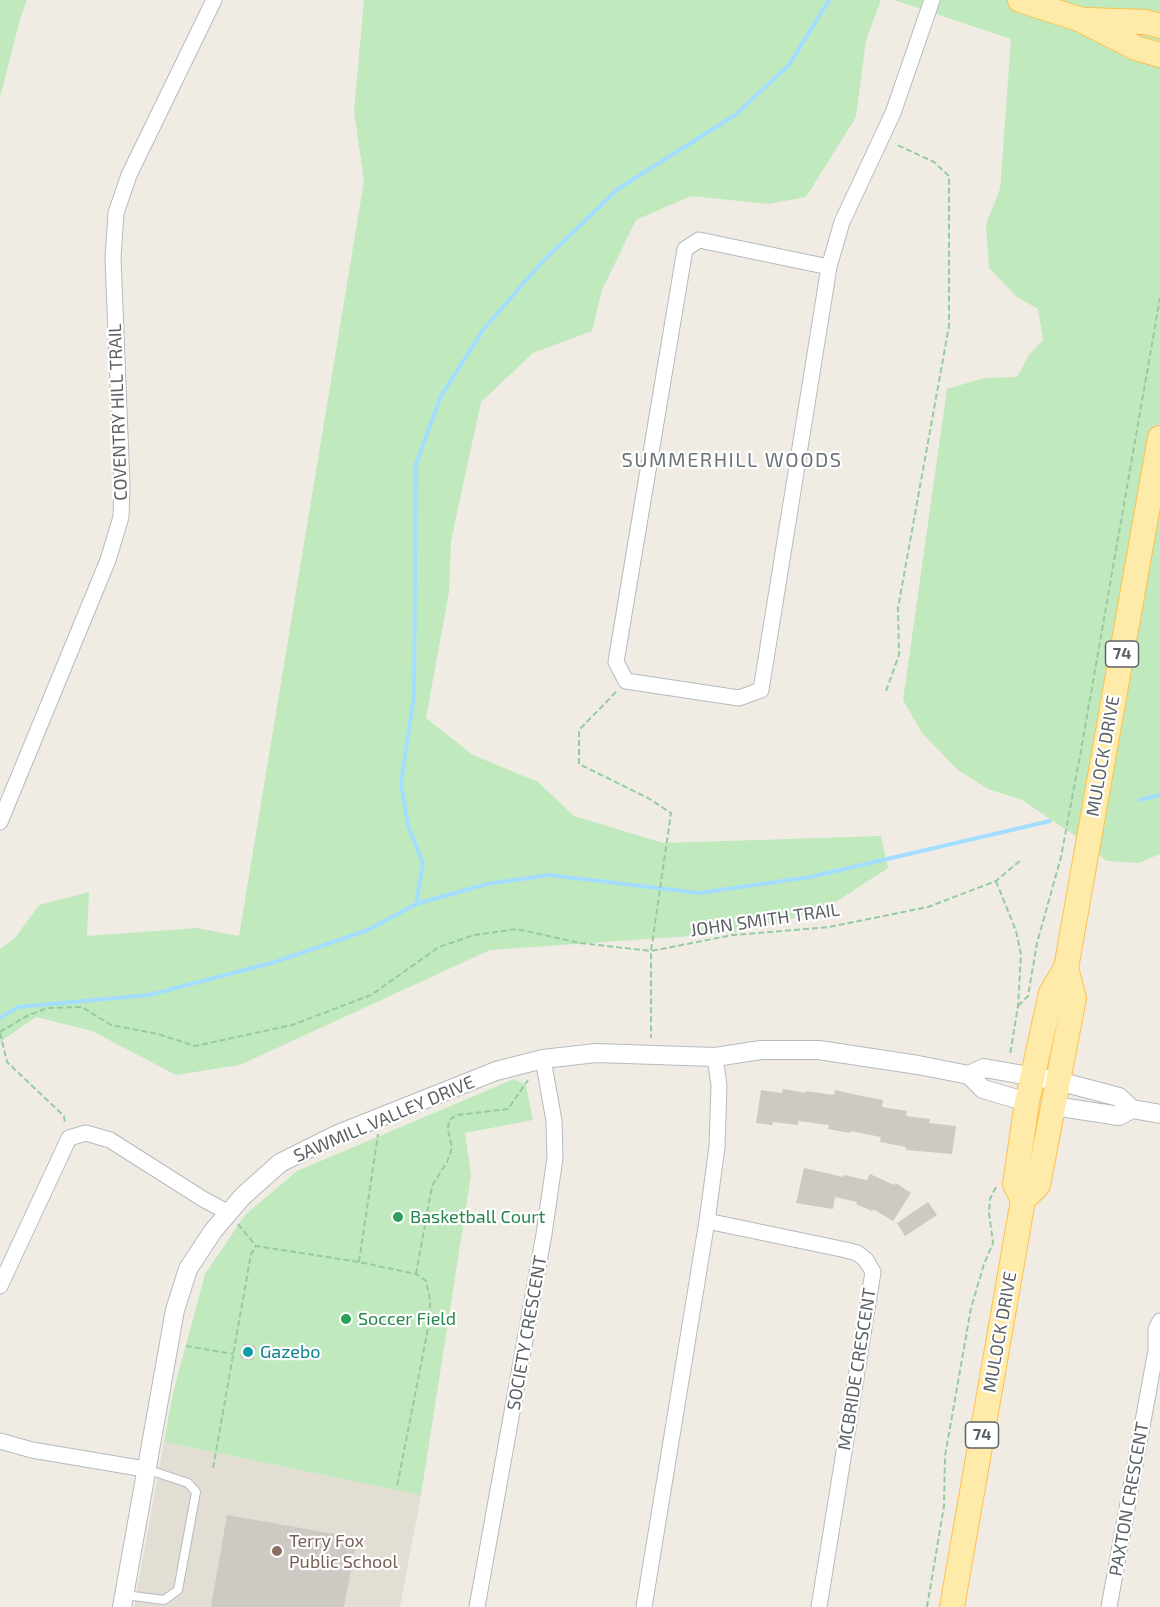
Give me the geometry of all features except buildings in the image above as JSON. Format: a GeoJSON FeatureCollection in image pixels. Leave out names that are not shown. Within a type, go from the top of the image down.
{"type":"FeatureCollection","features":[{"type":"Feature","properties":{"kind":"main road"},"geometry":{"type":"LineString","coordinates":[[1020,0],[1078,20],[1136,48],[1160,55]]}},
{"type":"Feature","properties":{"kind":"main road"},"geometry":{"type":"LineString","coordinates":[[1078,20],[1146,22],[1160,26]]}},
{"type":"Feature","properties":{"kind":"main road","name":"MULOCK DRIVE"},"geometry":{"type":"LineString","coordinates":[[1023,1200],[1015,1184],[1027,1102],[1051,993],[1066,968],[1160,438]]}},
{"type":"Feature","properties":{"kind":"main road","name":"MULOCK DRIVE"},"geometry":{"type":"LineString","coordinates":[[952,1607],[1023,1200],[1038,1185],[1074,998],[1066,968]]}},
{"type":"Feature","properties":{"kind":"street","name":"COVENTRY HILL TRAIL"},"geometry":{"type":"LineString","coordinates":[[0,822],[108,560],[121,517],[122,485],[113,258],[116,213],[129,175],[214,0]]}},
{"type":"Feature","properties":{"kind":"street"},"geometry":{"type":"LineString","coordinates":[[829,267],[699,240],[685,249],[616,662],[626,681],[740,698],[761,690],[829,267],[842,222],[893,113],[932,0]]}},
{"type":"Feature","properties":{"kind":"street","name":"SAWMILL VALLEY DRIVE"},"geometry":{"type":"LineString","coordinates":[[123,1601],[175,1310],[188,1269],[213,1231],[243,1196],[280,1163],[338,1134],[496,1071],[543,1059],[596,1053],[715,1057],[762,1050],[819,1050],[969,1075],[983,1089],[1027,1102]]}},
{"type":"Feature","properties":{"kind":"street"},"geometry":{"type":"LineString","coordinates":[[644,1607],[717,1148],[719,1085],[715,1057]]}},
{"type":"Feature","properties":{"kind":"street","name":"SOCIETY CRESCENT"},"geometry":{"type":"LineString","coordinates":[[477,1607],[544,1234],[555,1158],[554,1121],[543,1059]]}},
{"type":"Feature","properties":{"kind":"street","name":"SAWMILL VALLEY DRIVE"},"geometry":{"type":"LineString","coordinates":[[969,1075],[984,1068],[1058,1081],[1119,1097],[1132,1108]]}},
{"type":"Feature","properties":{"kind":"street"},"geometry":{"type":"LineString","coordinates":[[1027,1102],[1119,1116],[1132,1108],[1160,1114]]}},
{"type":"Feature","properties":{"kind":"street"},"geometry":{"type":"LineString","coordinates":[[0,1286],[69,1138],[86,1133],[110,1140],[229,1213]]}},
{"type":"Feature","properties":{"kind":"street","name":"MCBRIDE CRESCENT"},"geometry":{"type":"LineString","coordinates":[[707,1221],[857,1253],[866,1260],[873,1272],[819,1607]]}},
{"type":"Feature","properties":{"kind":"street","name":"PAXTON CRESCENT"},"geometry":{"type":"LineString","coordinates":[[1109,1607],[1156,1350],[1155,1329],[1160,1321]]}},
{"type":"Feature","properties":{"kind":"street"},"geometry":{"type":"LineString","coordinates":[[0,1442],[32,1450],[146,1469]]}},
{"type":"Feature","properties":{"kind":"lane"},"geometry":{"type":"LineString","coordinates":[[123,1601],[164,1600],[178,1590],[196,1492],[188,1483],[146,1469]]}},
{"type":"Feature","properties":{"kind":"path"},"geometry":{"type":"LineString","coordinates":[[881,138],[934,162],[949,176],[949,326],[898,608],[899,655],[886,691]]}},
{"type":"Feature","properties":{"kind":"path"},"geometry":{"type":"LineString","coordinates":[[1018,1006],[1028,996],[1037,943],[1061,857],[1160,298]]}},
{"type":"Feature","properties":{"kind":"path"},"geometry":{"type":"LineString","coordinates":[[626,681],[579,730],[579,764],[648,798],[671,813],[651,951],[651,1044],[648,1056]]}},
{"type":"Feature","properties":{"kind":"path","name":"JOHN SMITH TRAIL"},"geometry":{"type":"LineString","coordinates":[[0,1033],[25,1017],[47,1008],[82,1007],[111,1025],[158,1034],[195,1046],[292,1025],[371,995],[439,947],[474,935],[517,929],[580,943],[651,951],[734,935],[829,927],[928,907],[996,881],[1022,859]]}},
{"type":"Feature","properties":{"kind":"path"},"geometry":{"type":"LineString","coordinates":[[996,881],[1016,931],[1020,954],[1018,1006],[1010,1054]]}},
{"type":"Feature","properties":{"kind":"path"},"geometry":{"type":"LineString","coordinates":[[0,1033],[7,1062],[63,1116],[69,1138]]}},
{"type":"Feature","properties":{"kind":"path"},"geometry":{"type":"LineString","coordinates":[[416,1274],[432,1186],[447,1162],[452,1148],[448,1130],[449,1120],[457,1115],[508,1109],[543,1059]]}},
{"type":"Feature","properties":{"kind":"path"},"geometry":{"type":"LineString","coordinates":[[359,1262],[381,1118]]}},
{"type":"Feature","properties":{"kind":"path"},"geometry":{"type":"LineString","coordinates":[[927,1607],[944,1506],[945,1456],[971,1308],[993,1243],[989,1213],[990,1199],[998,1183]]}},
{"type":"Feature","properties":{"kind":"path"},"geometry":{"type":"LineString","coordinates":[[229,1213],[256,1246],[359,1262],[416,1274],[426,1281],[430,1300],[430,1318],[397,1488]]}},
{"type":"Feature","properties":{"kind":"path"},"geometry":{"type":"LineString","coordinates":[[213,1468],[251,1254],[256,1246]]}},
{"type":"Feature","properties":{"kind":"path"},"geometry":{"type":"LineString","coordinates":[[179,1345],[233,1354]]}},
{"type":"Feature","properties":{"kind":"shaded area","name":"Terry Fox Public School"},"geometry":{"type":"Polygon","coordinates":[[[164,1442],[421,1495],[400,1607],[134,1607],[164,1442]]]}},
{"type":"Feature","properties":{"kind":"green space"},"geometry":{"type":"Polygon","coordinates":[[[0,0],[27,0],[0,97],[0,0]]]}},
{"type":"Feature","properties":{"kind":"green space"},"geometry":{"type":"Polygon","coordinates":[[[364,0],[881,0],[866,40],[856,117],[806,197],[768,204],[691,196],[636,220],[602,290],[592,331],[533,353],[481,402],[451,541],[449,592],[426,718],[473,755],[538,782],[574,816],[663,843],[881,836],[888,868],[822,911],[733,933],[490,950],[240,1065],[176,1075],[92,1031],[36,1017],[0,1042],[0,949],[15,938],[39,905],[89,892],[87,936],[197,928],[239,936],[364,181],[354,111],[364,0]]]}},
{"type":"Feature","properties":{"kind":"green space"},"geometry":{"type":"Polygon","coordinates":[[[894,0],[1160,0],[1160,854],[1139,863],[1106,861],[1092,847],[1022,800],[988,789],[958,770],[922,733],[903,700],[947,389],[984,378],[1017,377],[1029,355],[1043,340],[1038,309],[1017,297],[989,268],[986,224],[1000,189],[1011,39],[894,0]]]}},
{"type":"Feature","properties":{"kind":"green space"},"geometry":{"type":"Polygon","coordinates":[[[514,1079],[526,1085],[533,1120],[465,1133],[471,1175],[421,1495],[164,1442],[173,1393],[205,1274],[245,1215],[297,1171],[514,1079]]]}},
{"type":"Feature","properties":{"kind":"waterway"},"geometry":{"type":"LineString","coordinates":[[416,904],[423,863],[408,826],[401,783],[414,695],[416,464],[441,396],[483,330],[541,263],[618,189],[735,115],[789,65],[829,0]]}},
{"type":"Feature","properties":{"kind":"waterway"},"geometry":{"type":"LineString","coordinates":[[1140,800],[1160,795]]}},
{"type":"Feature","properties":{"kind":"waterway"},"geometry":{"type":"LineString","coordinates":[[0,1018],[18,1007],[149,995],[275,962],[368,930],[416,904],[487,884],[549,875],[699,893],[810,877],[1050,821]]}},
{"type":"Feature","properties":{"kind":"place","name":"Basketball Court"},"geometry":{"type":"Point","coordinates":[398,1217]}},
{"type":"Feature","properties":{"kind":"place","name":"Soccer Field"},"geometry":{"type":"Point","coordinates":[346,1319]}},
{"type":"Feature","properties":{"kind":"place","name":"Gazebo"},"geometry":{"type":"Point","coordinates":[248,1352]}},
{"type":"Feature","properties":{"kind":"place","name":"Terry Fox Public School"},"geometry":{"type":"Point","coordinates":[277,1551]}},
{"type":"Feature","properties":{"kind":"district","name":"SUMMERHILL WOODS"},"geometry":{"type":"Point","coordinates":[732,460]}}]}
